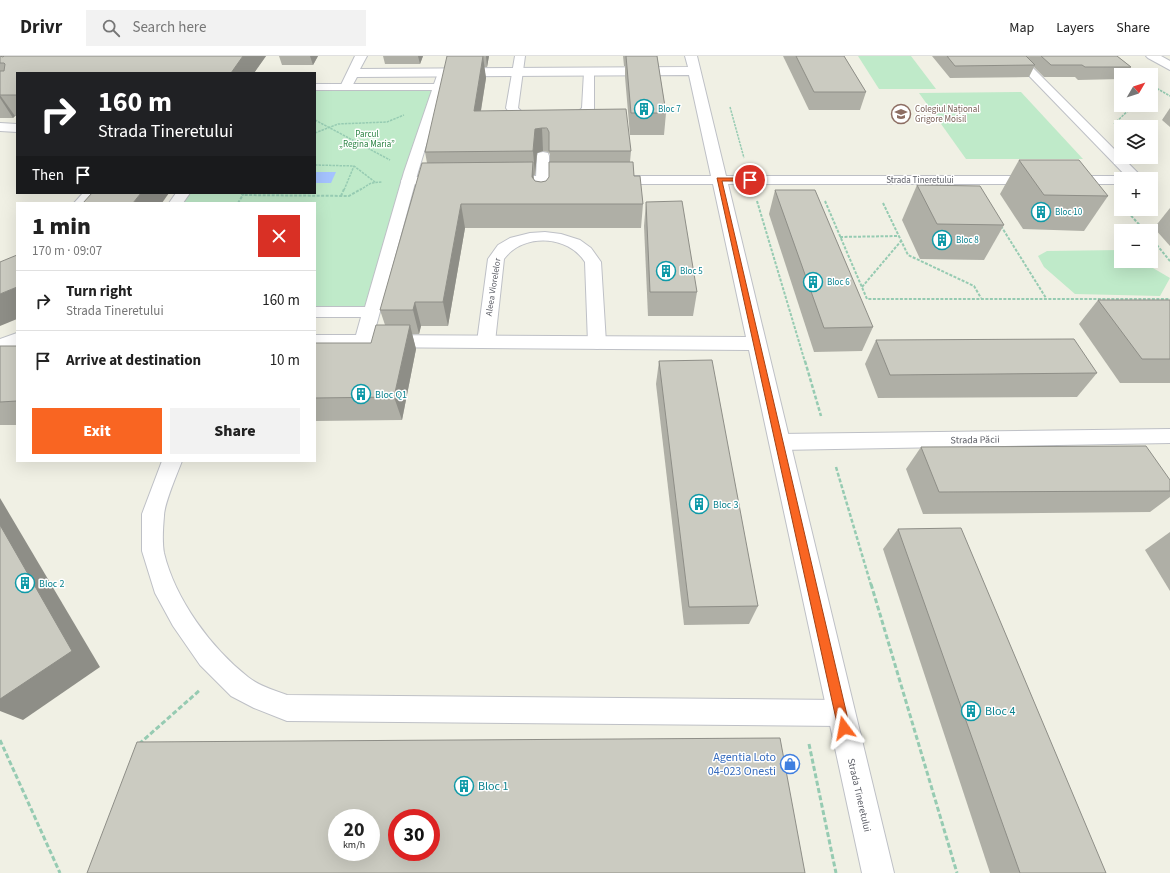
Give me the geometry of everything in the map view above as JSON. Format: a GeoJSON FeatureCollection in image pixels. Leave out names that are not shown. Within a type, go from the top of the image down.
{"type":"FeatureCollection","features":[{"type":"Feature","properties":{"kind":"street"},"geometry":{"type":"LineString","coordinates":[[346,87],[362,56]]}},
{"type":"Feature","properties":{"kind":"street"},"geometry":{"type":"LineString","coordinates":[[1152,56],[1170,66]]}},
{"type":"Feature","properties":{"kind":"street"},"geometry":{"type":"LineString","coordinates":[[353,73],[589,72],[692,64]]}},
{"type":"Feature","properties":{"kind":"street","name":"Strada Tineretului"},"geometry":{"type":"LineString","coordinates":[[692,64],[878,873]]}},
{"type":"Feature","properties":{"kind":"street"},"geometry":{"type":"LineString","coordinates":[[410,176],[464,181]]}},
{"type":"Feature","properties":{"kind":"street"},"geometry":{"type":"LineString","coordinates":[[495,181],[719,179]]}},
{"type":"Feature","properties":{"kind":"street","name":"Strada Tineretului"},"geometry":{"type":"LineString","coordinates":[[719,179],[1114,180]]}},
{"type":"Feature","properties":{"kind":"street"},"geometry":{"type":"LineString","coordinates":[[0,347],[16,339]]}},
{"type":"Feature","properties":{"kind":"street"},"geometry":{"type":"LineString","coordinates":[[363,341],[757,344]]}},
{"type":"Feature","properties":{"kind":"lane"},"geometry":{"type":"LineString","coordinates":[[520,56],[512,108],[514,113],[526,120],[544,127],[573,120],[586,113],[588,109],[589,72]]}},
{"type":"Feature","properties":{"kind":"lane"},"geometry":{"type":"LineString","coordinates":[[1015,56],[1130,172]]}},
{"type":"Feature","properties":{"kind":"lane"},"geometry":{"type":"LineString","coordinates":[[338,73],[353,73]]}},
{"type":"Feature","properties":{"kind":"lane"},"geometry":{"type":"LineString","coordinates":[[316,340],[363,341],[410,176],[436,90],[443,73]]}},
{"type":"Feature","properties":{"kind":"lane"},"geometry":{"type":"LineString","coordinates":[[316,87],[436,90]]}},
{"type":"Feature","properties":{"kind":"lane"},"geometry":{"type":"LineString","coordinates":[[0,128],[16,127]]}},
{"type":"Feature","properties":{"kind":"lane"},"geometry":{"type":"LineString","coordinates":[[542,200],[543,156]]}},
{"type":"Feature","properties":{"kind":"lane"},"geometry":{"type":"LineString","coordinates":[[82,202],[89,194]]}},
{"type":"Feature","properties":{"kind":"lane","name":"Aleea Viorelelor"},"geometry":{"type":"LineString","coordinates":[[486,342],[496,259],[499,253],[516,242],[542,232],[572,242],[580,246],[591,256],[593,262],[597,343]]}},
{"type":"Feature","properties":{"kind":"lane"},"geometry":{"type":"LineString","coordinates":[[316,312],[371,312]]}},
{"type":"Feature","properties":{"kind":"lane","name":"Strada Păcii"},"geometry":{"type":"LineString","coordinates":[[779,442],[1170,436]]}},
{"type":"Feature","properties":{"kind":"lane"},"geometry":{"type":"LineString","coordinates":[[172,462],[153,514],[153,550],[163,586],[181,618],[209,657],[240,687],[263,699],[287,708],[841,713]]}},
{"type":"Feature","properties":{"kind":"path"},"geometry":{"type":"LineString","coordinates":[[1158,89],[1170,96]]}},
{"type":"Feature","properties":{"kind":"path"},"geometry":{"type":"LineString","coordinates":[[316,132],[338,124],[375,124],[392,121],[436,90]]}},
{"type":"Feature","properties":{"kind":"path"},"geometry":{"type":"LineString","coordinates":[[730,107],[750,180],[957,873]]}},
{"type":"Feature","properties":{"kind":"path"},"geometry":{"type":"LineString","coordinates":[[1098,140],[1127,112]]}},
{"type":"Feature","properties":{"kind":"path"},"geometry":{"type":"LineString","coordinates":[[316,121],[410,176]]}},
{"type":"Feature","properties":{"kind":"path"},"geometry":{"type":"LineString","coordinates":[[316,165],[354,166],[375,182]]}},
{"type":"Feature","properties":{"kind":"path"},"geometry":{"type":"LineString","coordinates":[[341,196],[354,166]]}},
{"type":"Feature","properties":{"kind":"path"},"geometry":{"type":"LineString","coordinates":[[243,194],[353,195],[375,182],[410,176]]}},
{"type":"Feature","properties":{"kind":"path"},"geometry":{"type":"LineString","coordinates":[[816,180],[867,299],[1170,299]]}},
{"type":"Feature","properties":{"kind":"path"},"geometry":{"type":"LineString","coordinates":[[872,180],[908,255],[974,286],[981,298]]}},
{"type":"Feature","properties":{"kind":"path"},"geometry":{"type":"LineString","coordinates":[[1131,216],[1139,224]]}},
{"type":"Feature","properties":{"kind":"path"},"geometry":{"type":"LineString","coordinates":[[1000,226],[1046,298]]}},
{"type":"Feature","properties":{"kind":"path"},"geometry":{"type":"LineString","coordinates":[[840,237],[898,236]]}},
{"type":"Feature","properties":{"kind":"path"},"geometry":{"type":"LineString","coordinates":[[862,288],[901,241]]}},
{"type":"Feature","properties":{"kind":"path"},"geometry":{"type":"LineString","coordinates":[[1158,247],[1170,262]]}},
{"type":"Feature","properties":{"kind":"path"},"geometry":{"type":"LineString","coordinates":[[136,746],[223,670]]}},
{"type":"Feature","properties":{"kind":"path"},"geometry":{"type":"LineString","coordinates":[[803,712],[836,873]]}},
{"type":"Feature","properties":{"kind":"path"},"geometry":{"type":"LineString","coordinates":[[0,740],[60,873]]}},
{"type":"Feature","properties":{"kind":"green space"},"geometry":{"type":"Polygon","coordinates":[[[858,56],[911,56],[936,89],[879,89],[858,56]]]}},
{"type":"Feature","properties":{"kind":"green space","name":"Parcul „Regina Maria”"},"geometry":{"type":"Polygon","coordinates":[[[316,87],[437,87],[371,312],[316,312],[316,202],[178,202],[182,194],[316,194],[316,87]]]}},
{"type":"Feature","properties":{"kind":"green space"},"geometry":{"type":"Polygon","coordinates":[[[1021,92],[1083,159],[966,159],[919,93],[1021,92]]]}},
{"type":"Feature","properties":{"kind":"green space"},"geometry":{"type":"Polygon","coordinates":[[[1114,250],[1114,268],[1153,268],[1170,278],[1160,296],[1075,294],[1044,267],[1038,256],[1047,251],[1114,250]]]}},
{"type":"Feature","properties":{"kind":"water"},"geometry":{"type":"Polygon","coordinates":[[[316,172],[336,172],[331,183],[316,183],[316,172]]]}},
{"type":"Feature","properties":{"kind":"building"},"geometry":{"type":"Polygon","coordinates":[[[0,56],[243,56],[232,72],[16,72],[16,95],[0,95],[0,71],[4,71],[5,64],[0,63],[0,56]]]}},
{"type":"Feature","properties":{"kind":"building"},"geometry":{"type":"Polygon","coordinates":[[[447,56],[483,56],[474,111],[626,109],[631,151],[549,151],[549,132],[547,128],[542,128],[535,129],[533,151],[425,152],[447,56]]]}},
{"type":"Feature","properties":{"kind":"building"},"geometry":{"type":"Polygon","coordinates":[[[626,56],[657,56],[666,113],[631,113],[626,56]]]}},
{"type":"Feature","properties":{"kind":"building"},"geometry":{"type":"Polygon","coordinates":[[[796,56],[844,56],[866,92],[814,92],[796,56]]]}},
{"type":"Feature","properties":{"kind":"building"},"geometry":{"type":"Polygon","coordinates":[[[947,56],[1026,56],[1035,65],[955,66],[947,56]]]}},
{"type":"Feature","properties":{"kind":"building"},"geometry":{"type":"Polygon","coordinates":[[[1041,56],[1117,56],[1131,67],[1051,65],[1041,56]]]}},
{"type":"Feature","properties":{"kind":"building"},"geometry":{"type":"Polygon","coordinates":[[[1019,160],[1079,160],[1108,196],[1044,195],[1019,160]]]}},
{"type":"Feature","properties":{"kind":"building"},"geometry":{"type":"Polygon","coordinates":[[[533,162],[532,177],[535,181],[541,182],[546,181],[549,177],[549,162],[633,162],[634,176],[640,176],[643,204],[461,204],[443,302],[415,302],[413,310],[380,310],[422,163],[533,162]]]}},
{"type":"Feature","properties":{"kind":"building"},"geometry":{"type":"Polygon","coordinates":[[[917,185],[980,186],[1004,225],[937,224],[917,185]]]}},
{"type":"Feature","properties":{"kind":"building"},"geometry":{"type":"Polygon","coordinates":[[[775,190],[815,190],[873,327],[824,328],[775,190]]]}},
{"type":"Feature","properties":{"kind":"building"},"geometry":{"type":"Polygon","coordinates":[[[91,194],[140,194],[134,202],[84,202],[91,194]]]}},
{"type":"Feature","properties":{"kind":"building","name":"Bloc 5"},"geometry":{"type":"Polygon","coordinates":[[[682,201],[697,292],[650,292],[646,202],[682,201]]]}},
{"type":"Feature","properties":{"kind":"building"},"geometry":{"type":"Polygon","coordinates":[[[16,255],[16,287],[0,294],[0,262],[16,255]]]}},
{"type":"Feature","properties":{"kind":"building"},"geometry":{"type":"Polygon","coordinates":[[[1098,300],[1170,300],[1170,359],[1142,359],[1098,300]]]}},
{"type":"Feature","properties":{"kind":"building"},"geometry":{"type":"Polygon","coordinates":[[[376,325],[410,325],[394,397],[316,398],[316,343],[371,343],[376,325]]]}},
{"type":"Feature","properties":{"kind":"building"},"geometry":{"type":"Polygon","coordinates":[[[1074,339],[1097,373],[890,375],[876,340],[1074,339]]]}},
{"type":"Feature","properties":{"kind":"building"},"geometry":{"type":"Polygon","coordinates":[[[0,346],[16,346],[16,401],[0,402],[0,346]]]}},
{"type":"Feature","properties":{"kind":"building","name":"Bloc 3"},"geometry":{"type":"Polygon","coordinates":[[[712,360],[758,606],[689,607],[659,361],[712,360]]]}},
{"type":"Feature","properties":{"kind":"building"},"geometry":{"type":"Polygon","coordinates":[[[1146,446],[1170,480],[1170,491],[939,492],[921,447],[1146,446]]]}},
{"type":"Feature","properties":{"kind":"building"},"geometry":{"type":"Polygon","coordinates":[[[0,525],[72,651],[0,699],[0,525]]]}},
{"type":"Feature","properties":{"kind":"building"},"geometry":{"type":"Polygon","coordinates":[[[961,528],[1106,873],[1020,873],[898,529],[961,528]]]}},
{"type":"Feature","properties":{"kind":"building","name":"Bloc 1"},"geometry":{"type":"Polygon","coordinates":[[[780,738],[805,873],[87,873],[137,742],[780,738]]]}},
{"type":"Feature","properties":{"kind":"place","name":"Bloc 7"},"geometry":{"type":"Point","coordinates":[644,109]}},
{"type":"Feature","properties":{"kind":"place","name":"Colegiul Național Grigore Moisil"},"geometry":{"type":"Point","coordinates":[901,114]}},
{"type":"Feature","properties":{"kind":"place","name":"Bloc 10"},"geometry":{"type":"Point","coordinates":[1041,212]}},
{"type":"Feature","properties":{"kind":"place","name":"Bloc 8"},"geometry":{"type":"Point","coordinates":[942,240]}},
{"type":"Feature","properties":{"kind":"place","name":"Bloc 5"},"geometry":{"type":"Point","coordinates":[666,271]}},
{"type":"Feature","properties":{"kind":"place","name":"Bloc 6"},"geometry":{"type":"Point","coordinates":[813,282]}},
{"type":"Feature","properties":{"kind":"place","name":"Bloc Q1"},"geometry":{"type":"Point","coordinates":[361,394]}},
{"type":"Feature","properties":{"kind":"place","name":"Bloc 3"},"geometry":{"type":"Point","coordinates":[699,504]}},
{"type":"Feature","properties":{"kind":"place","name":"Bloc 2"},"geometry":{"type":"Point","coordinates":[25,583]}},
{"type":"Feature","properties":{"kind":"place","name":"Bloc 4"},"geometry":{"type":"Point","coordinates":[971,711]}},
{"type":"Feature","properties":{"kind":"place","name":"Agentia Loto 04-023 Onesti"},"geometry":{"type":"Point","coordinates":[790,764]}},
{"type":"Feature","properties":{"kind":"place","name":"Bloc 1"},"geometry":{"type":"Point","coordinates":[464,786]}},
{"type":"Feature","properties":{"kind":"route"},"geometry":{"type":"LineString","coordinates":[[750,180],[719,179],[844,728]]}}]}
